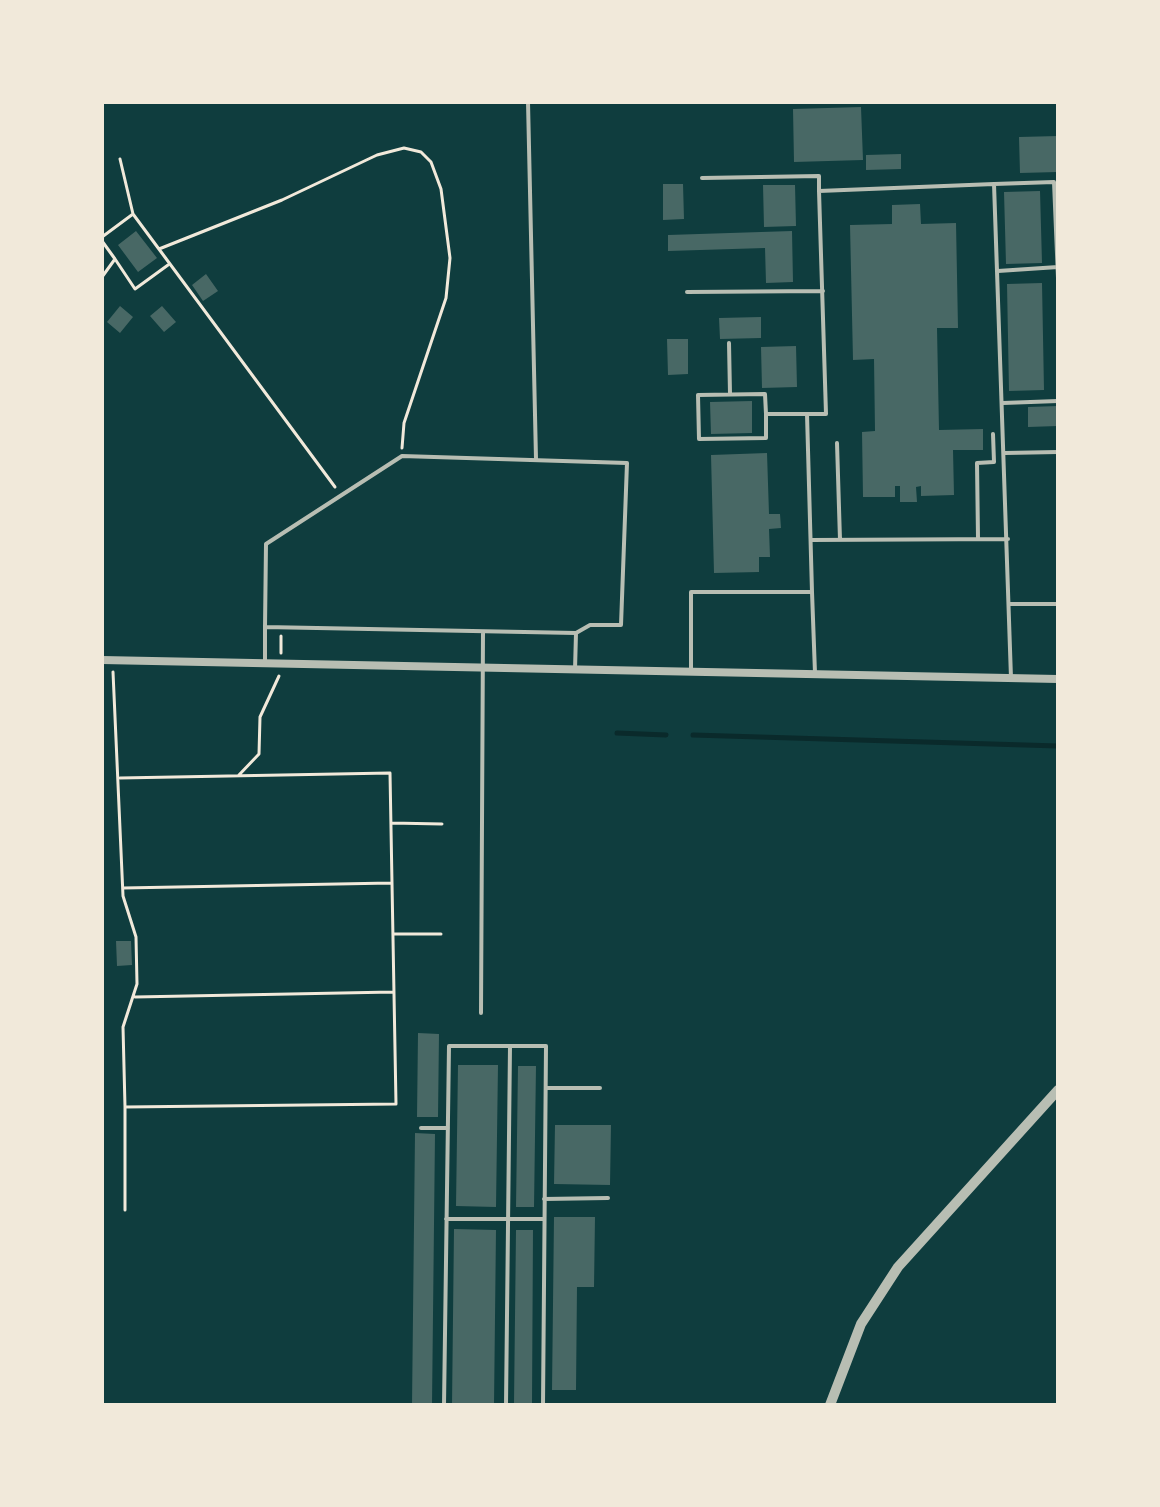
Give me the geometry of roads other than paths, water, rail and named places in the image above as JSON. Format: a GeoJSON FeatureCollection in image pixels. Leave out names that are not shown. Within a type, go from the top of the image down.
{"type":"FeatureCollection","features":[{"type":"Feature","properties":{"kind":"street"},"geometry":{"type":"LineString","coordinates":[[107,660],[1058,679]]}},
{"type":"Feature","properties":{"kind":"street"},"geometry":{"type":"LineString","coordinates":[[830,1405],[844,1362],[878,1294],[898,1267],[1058,1090]]}},
{"type":"Feature","properties":{"kind":"lane"},"geometry":{"type":"LineString","coordinates":[[528,102],[536,459]]}},
{"type":"Feature","properties":{"kind":"lane"},"geometry":{"type":"LineString","coordinates":[[702,178],[819,176],[826,414],[766,414]]}},
{"type":"Feature","properties":{"kind":"lane"},"geometry":{"type":"LineString","coordinates":[[819,191],[1056,182],[1058,278]]}},
{"type":"Feature","properties":{"kind":"lane"},"geometry":{"type":"LineString","coordinates":[[994,184],[1011,678]]}},
{"type":"Feature","properties":{"kind":"lane"},"geometry":{"type":"LineString","coordinates":[[998,271],[1058,267]]}},
{"type":"Feature","properties":{"kind":"lane"},"geometry":{"type":"LineString","coordinates":[[687,292],[823,291]]}},
{"type":"Feature","properties":{"kind":"lane"},"geometry":{"type":"LineString","coordinates":[[729,343],[730,394]]}},
{"type":"Feature","properties":{"kind":"lane"},"geometry":{"type":"LineString","coordinates":[[765,394],[766,414],[766,438],[699,439],[698,395],[765,394]]}},
{"type":"Feature","properties":{"kind":"lane"},"geometry":{"type":"LineString","coordinates":[[1003,403],[1058,401]]}},
{"type":"Feature","properties":{"kind":"lane"},"geometry":{"type":"LineString","coordinates":[[807,414],[815,675]]}},
{"type":"Feature","properties":{"kind":"lane"},"geometry":{"type":"LineString","coordinates":[[978,538],[977,463],[994,462],[993,434]]}},
{"type":"Feature","properties":{"kind":"lane"},"geometry":{"type":"LineString","coordinates":[[837,443],[840,540]]}},
{"type":"Feature","properties":{"kind":"lane"},"geometry":{"type":"LineString","coordinates":[[1005,453],[1058,452]]}},
{"type":"Feature","properties":{"kind":"lane"},"geometry":{"type":"LineString","coordinates":[[265,627],[576,633],[590,625],[621,625],[627,463],[402,456],[266,544],[265,627],[265,663]]}},
{"type":"Feature","properties":{"kind":"lane"},"geometry":{"type":"LineString","coordinates":[[811,540],[1008,539]]}},
{"type":"Feature","properties":{"kind":"lane"},"geometry":{"type":"LineString","coordinates":[[691,672],[691,592],[812,592]]}},
{"type":"Feature","properties":{"kind":"lane"},"geometry":{"type":"LineString","coordinates":[[1010,604],[1058,604]]}},
{"type":"Feature","properties":{"kind":"lane"},"geometry":{"type":"LineString","coordinates":[[481,1013],[483,632]]}},
{"type":"Feature","properties":{"kind":"lane"},"geometry":{"type":"LineString","coordinates":[[575,670],[576,633]]}},
{"type":"Feature","properties":{"kind":"lane"},"geometry":{"type":"LineString","coordinates":[[444,1405],[449,1046],[546,1046],[543,1405]]}},
{"type":"Feature","properties":{"kind":"lane"},"geometry":{"type":"LineString","coordinates":[[506,1405],[510,1046]]}},
{"type":"Feature","properties":{"kind":"lane"},"geometry":{"type":"LineString","coordinates":[[546,1088],[600,1088]]}},
{"type":"Feature","properties":{"kind":"lane"},"geometry":{"type":"LineString","coordinates":[[421,1128],[448,1128]]}},
{"type":"Feature","properties":{"kind":"lane"},"geometry":{"type":"LineString","coordinates":[[544,1199],[608,1198]]}},
{"type":"Feature","properties":{"kind":"lane"},"geometry":{"type":"LineString","coordinates":[[446,1219],[544,1219]]}},
{"type":"Feature","properties":{"kind":"waterway"},"geometry":{"type":"LineString","coordinates":[[617,733],[666,735]]}},
{"type":"Feature","properties":{"kind":"waterway"},"geometry":{"type":"LineString","coordinates":[[693,735],[1058,746]]}}]}
